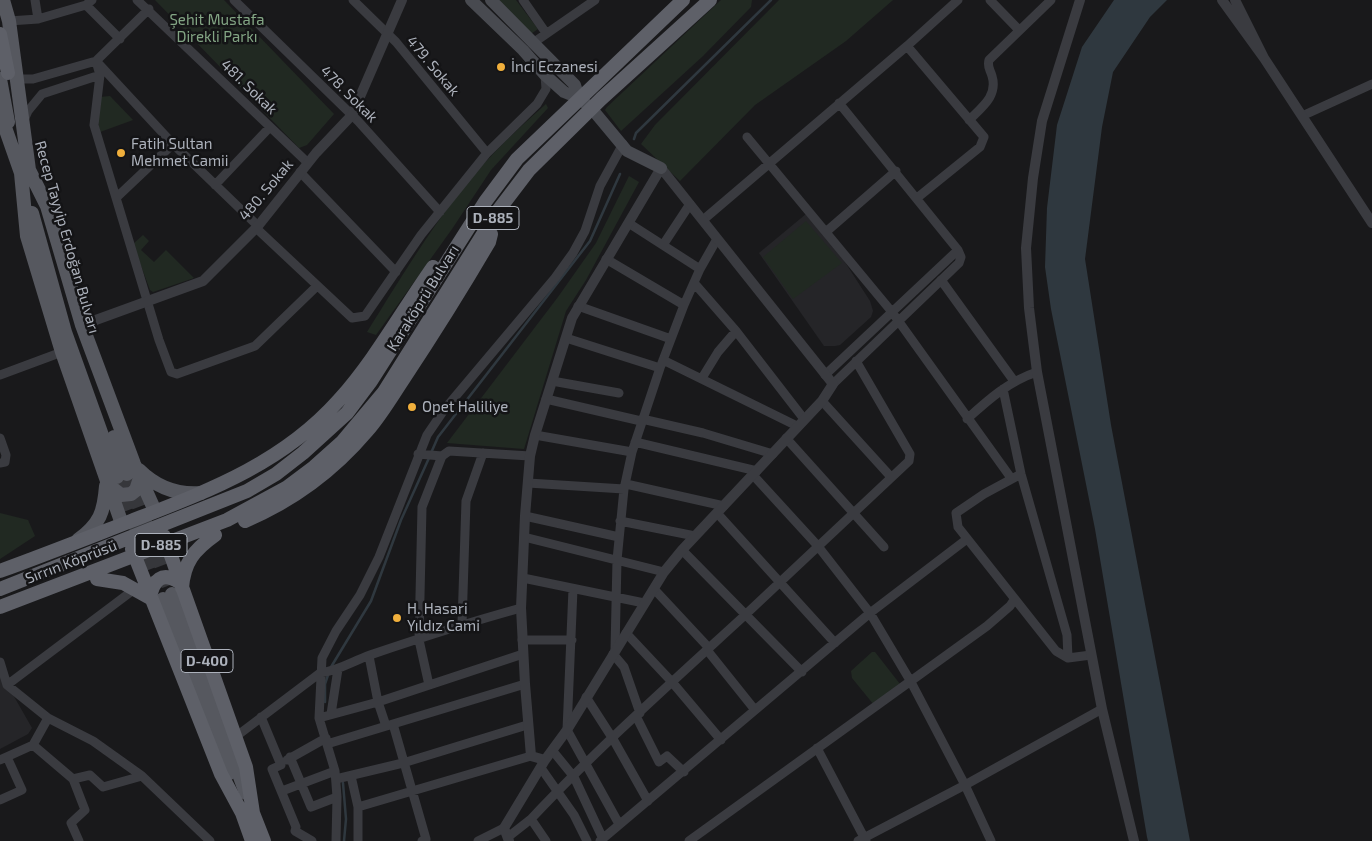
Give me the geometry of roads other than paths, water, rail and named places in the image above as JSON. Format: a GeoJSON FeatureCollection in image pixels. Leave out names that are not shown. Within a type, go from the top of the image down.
{"type":"FeatureCollection","features":[{"type":"Feature","properties":{"kind":"highway","name":"Karaköprü Bulvarı"},"geometry":{"type":"LineString","coordinates":[[303,453],[347,413],[371,381],[464,234],[518,159],[579,98],[683,0]]}},
{"type":"Feature","properties":{"kind":"highway","name":"Karaköprü Bulvarı"},"geometry":{"type":"LineString","coordinates":[[314,467],[348,435],[384,392],[497,212],[529,170],[710,0]]}},
{"type":"Feature","properties":{"kind":"highway","name":"Recep Tayyip Erdoğan Bulvarı"},"geometry":{"type":"LineString","coordinates":[[0,34],[8,77]]}},
{"type":"Feature","properties":{"kind":"highway"},"geometry":{"type":"LineString","coordinates":[[0,617],[169,550],[215,535],[268,511],[298,492],[337,462],[366,432],[454,303],[489,242],[497,212]]}},
{"type":"Feature","properties":{"kind":"highway"},"geometry":{"type":"LineString","coordinates":[[0,572],[206,492],[249,472],[285,447],[315,424],[339,400],[368,364],[436,262],[464,234]]}},
{"type":"Feature","properties":{"kind":"highway","name":"Sırrın Köprüsü"},"geometry":{"type":"LineString","coordinates":[[0,589],[223,502],[276,474],[303,453]]}},
{"type":"Feature","properties":{"kind":"highway","name":"Sırrın Köprüsü"},"geometry":{"type":"LineString","coordinates":[[0,607],[227,520],[286,488],[314,467]]}},
{"type":"Feature","properties":{"kind":"highway","name":"D-400"},"geometry":{"type":"LineString","coordinates":[[155,511],[169,550],[169,593],[221,774],[264,841]]}},
{"type":"Feature","properties":{"kind":"highway"},"geometry":{"type":"LineString","coordinates":[[122,524],[137,563],[169,593]]}},
{"type":"Feature","properties":{"kind":"highway"},"geometry":{"type":"LineString","coordinates":[[169,593],[185,570],[198,546],[215,535]]}},
{"type":"Feature","properties":{"kind":"highway"},"geometry":{"type":"LineString","coordinates":[[97,579],[169,593]]}},
{"type":"Feature","properties":{"kind":"highway","name":"D-400"},"geometry":{"type":"LineString","coordinates":[[169,593],[246,767],[247,813],[252,841]]}},
{"type":"Feature","properties":{"kind":"main road"},"geometry":{"type":"LineString","coordinates":[[3,0],[9,21],[8,77],[24,120],[27,236],[62,352],[125,475],[155,511]]}},
{"type":"Feature","properties":{"kind":"main road"},"geometry":{"type":"LineString","coordinates":[[471,0],[517,44],[545,75],[564,92],[579,98],[592,109],[627,151],[661,168]]}},
{"type":"Feature","properties":{"kind":"main road"},"geometry":{"type":"LineString","coordinates":[[491,0],[575,85],[579,98]]}},
{"type":"Feature","properties":{"kind":"main road","name":"Recep Tayyip Erdoğan Bulvarı"},"geometry":{"type":"LineString","coordinates":[[8,77],[25,172],[65,332],[125,475]]}},
{"type":"Feature","properties":{"kind":"main road"},"geometry":{"type":"LineString","coordinates":[[0,113],[25,172],[47,206],[125,475],[122,524]]}},
{"type":"Feature","properties":{"kind":"main road"},"geometry":{"type":"LineString","coordinates":[[125,475],[180,493],[206,492]]}},
{"type":"Feature","properties":{"kind":"main road"},"geometry":{"type":"LineString","coordinates":[[73,544],[92,530],[125,475]]}},
{"type":"Feature","properties":{"kind":"main road"},"geometry":{"type":"LineString","coordinates":[[169,593],[247,813]]}},
{"type":"Feature","properties":{"kind":"street"},"geometry":{"type":"LineString","coordinates":[[35,0],[38,19]]}},
{"type":"Feature","properties":{"kind":"street","name":"481. Sokak"},"geometry":{"type":"LineString","coordinates":[[137,0],[149,9],[308,163]]}},
{"type":"Feature","properties":{"kind":"street","name":"478. Sokak"},"geometry":{"type":"LineString","coordinates":[[234,0],[352,115],[440,212]]}},
{"type":"Feature","properties":{"kind":"street","name":"479. Sokak"},"geometry":{"type":"LineString","coordinates":[[353,0],[388,34],[487,153]]}},
{"type":"Feature","properties":{"kind":"street","name":"480. Sokak"},"geometry":{"type":"LineString","coordinates":[[82,325],[203,281],[257,227],[300,172],[352,115],[402,0]]}},
{"type":"Feature","properties":{"kind":"street"},"geometry":{"type":"LineString","coordinates":[[523,0],[546,33]]}},
{"type":"Feature","properties":{"kind":"street"},"geometry":{"type":"LineString","coordinates":[[533,44],[595,0]]}},
{"type":"Feature","properties":{"kind":"street"},"geometry":{"type":"LineString","coordinates":[[703,220],[907,46],[958,0]]}},
{"type":"Feature","properties":{"kind":"street"},"geometry":{"type":"LineString","coordinates":[[969,120],[990,98],[994,89],[988,65],[989,60],[1051,0]]}},
{"type":"Feature","properties":{"kind":"street"},"geometry":{"type":"LineString","coordinates":[[1080,0],[1042,121],[1033,178],[1026,248],[1029,308],[1037,372],[1091,655],[1134,841]]}},
{"type":"Feature","properties":{"kind":"street"},"geometry":{"type":"LineString","coordinates":[[1222,0],[1264,58],[1372,223]]}},
{"type":"Feature","properties":{"kind":"street"},"geometry":{"type":"LineString","coordinates":[[1235,0],[1264,58]]}},
{"type":"Feature","properties":{"kind":"street"},"geometry":{"type":"LineString","coordinates":[[994,1],[1019,30]]}},
{"type":"Feature","properties":{"kind":"street"},"geometry":{"type":"LineString","coordinates":[[9,21],[38,19],[89,3],[120,39]]}},
{"type":"Feature","properties":{"kind":"street"},"geometry":{"type":"LineString","coordinates":[[8,77],[33,79],[96,61],[149,9]]}},
{"type":"Feature","properties":{"kind":"street"},"geometry":{"type":"LineString","coordinates":[[907,46],[984,137],[980,147],[917,198]]}},
{"type":"Feature","properties":{"kind":"street"},"geometry":{"type":"LineString","coordinates":[[96,61],[173,144],[352,318],[364,316],[440,212],[487,153],[537,104],[546,89],[545,75]]}},
{"type":"Feature","properties":{"kind":"street"},"geometry":{"type":"LineString","coordinates":[[96,61],[100,75],[94,125],[118,198],[147,302],[171,372],[177,374],[255,346],[317,286]]}},
{"type":"Feature","properties":{"kind":"street"},"geometry":{"type":"LineString","coordinates":[[24,120],[28,110],[42,94],[100,75]]}},
{"type":"Feature","properties":{"kind":"street"},"geometry":{"type":"LineString","coordinates":[[1302,116],[1372,84]]}},
{"type":"Feature","properties":{"kind":"street"},"geometry":{"type":"LineString","coordinates":[[508,837],[543,764],[568,730],[586,697],[664,572],[800,422],[822,401],[833,384],[959,263],[961,257],[958,250],[896,171],[839,103]]}},
{"type":"Feature","properties":{"kind":"street"},"geometry":{"type":"LineString","coordinates":[[215,185],[270,127]]}},
{"type":"Feature","properties":{"kind":"street"},"geometry":{"type":"LineString","coordinates":[[747,137],[827,231],[892,312],[967,419],[1012,478]]}},
{"type":"Feature","properties":{"kind":"street"},"geometry":{"type":"LineString","coordinates":[[118,198],[173,144]]}},
{"type":"Feature","properties":{"kind":"street"},"geometry":{"type":"LineString","coordinates":[[332,714],[329,671],[322,658],[360,595],[379,557],[418,454],[444,410],[555,278],[573,253],[585,231],[600,186],[623,144]]}},
{"type":"Feature","properties":{"kind":"street"},"geometry":{"type":"LineString","coordinates":[[531,756],[524,684],[521,608],[530,456],[546,399],[578,306],[606,259],[630,224],[661,168],[833,384]]}},
{"type":"Feature","properties":{"kind":"street"},"geometry":{"type":"LineString","coordinates":[[827,231],[896,171]]}},
{"type":"Feature","properties":{"kind":"street"},"geometry":{"type":"LineString","coordinates":[[300,172],[396,272]]}},
{"type":"Feature","properties":{"kind":"street"},"geometry":{"type":"LineString","coordinates":[[663,245],[690,204]]}},
{"type":"Feature","properties":{"kind":"street"},"geometry":{"type":"LineString","coordinates":[[630,224],[700,269]]}},
{"type":"Feature","properties":{"kind":"street"},"geometry":{"type":"LineString","coordinates":[[684,772],[667,756],[659,762],[638,715],[624,667],[614,652],[617,560],[620,521],[633,447],[684,305],[695,284],[700,269],[717,239]]}},
{"type":"Feature","properties":{"kind":"street"},"geometry":{"type":"LineString","coordinates":[[825,375],[958,250]]}},
{"type":"Feature","properties":{"kind":"street"},"geometry":{"type":"LineString","coordinates":[[606,259],[684,305]]}},
{"type":"Feature","properties":{"kind":"street"},"geometry":{"type":"LineString","coordinates":[[941,280],[1014,381]]}},
{"type":"Feature","properties":{"kind":"street"},"geometry":{"type":"LineString","coordinates":[[695,284],[736,331],[800,422]]}},
{"type":"Feature","properties":{"kind":"street"},"geometry":{"type":"LineString","coordinates":[[578,306],[671,339]]}},
{"type":"Feature","properties":{"kind":"street"},"geometry":{"type":"LineString","coordinates":[[702,378],[718,352],[736,331]]}},
{"type":"Feature","properties":{"kind":"street"},"geometry":{"type":"LineString","coordinates":[[566,338],[662,364],[702,378],[800,422]]}},
{"type":"Feature","properties":{"kind":"street"},"geometry":{"type":"LineString","coordinates":[[0,375],[62,352]]}},
{"type":"Feature","properties":{"kind":"street"},"geometry":{"type":"LineString","coordinates":[[478,841],[508,837],[530,819],[672,682],[909,461],[910,454],[856,361]]}},
{"type":"Feature","properties":{"kind":"street"},"geometry":{"type":"LineString","coordinates":[[967,419],[1014,381],[1037,372]]}},
{"type":"Feature","properties":{"kind":"street"},"geometry":{"type":"LineString","coordinates":[[552,381],[619,393]]}},
{"type":"Feature","properties":{"kind":"street"},"geometry":{"type":"LineString","coordinates":[[1003,389],[1021,474],[1067,635],[1068,658]]}},
{"type":"Feature","properties":{"kind":"street"},"geometry":{"type":"LineString","coordinates":[[546,399],[703,433],[773,454]]}},
{"type":"Feature","properties":{"kind":"street"},"geometry":{"type":"LineString","coordinates":[[822,401],[891,477]]}},
{"type":"Feature","properties":{"kind":"street"},"geometry":{"type":"LineString","coordinates":[[535,435],[633,447],[755,473],[817,546],[870,613],[911,682],[965,784],[991,841]]}},
{"type":"Feature","properties":{"kind":"street"},"geometry":{"type":"LineString","coordinates":[[0,438],[6,455],[5,462],[0,464]]}},
{"type":"Feature","properties":{"kind":"street"},"geometry":{"type":"LineString","coordinates":[[786,438],[884,547]]}},
{"type":"Feature","properties":{"kind":"street"},"geometry":{"type":"LineString","coordinates":[[418,454],[442,456],[449,452],[530,456]]}},
{"type":"Feature","properties":{"kind":"street"},"geometry":{"type":"LineString","coordinates":[[462,624],[466,501],[483,453]]}},
{"type":"Feature","properties":{"kind":"street"},"geometry":{"type":"LineString","coordinates":[[429,685],[419,640],[422,507],[442,456]]}},
{"type":"Feature","properties":{"kind":"street"},"geometry":{"type":"LineString","coordinates":[[1021,474],[956,514],[958,527],[1056,651],[1068,658],[1091,655]]}},
{"type":"Feature","properties":{"kind":"street"},"geometry":{"type":"LineString","coordinates":[[528,483],[625,486],[721,509],[834,643]]}},
{"type":"Feature","properties":{"kind":"street"},"geometry":{"type":"LineString","coordinates":[[525,516],[620,536]]}},
{"type":"Feature","properties":{"kind":"street"},"geometry":{"type":"LineString","coordinates":[[620,521],[695,536]]}},
{"type":"Feature","properties":{"kind":"street"},"geometry":{"type":"LineString","coordinates":[[524,537],[664,572]]}},
{"type":"Feature","properties":{"kind":"street"},"geometry":{"type":"LineString","coordinates":[[552,750],[574,777],[602,840],[870,613],[967,539]]}},
{"type":"Feature","properties":{"kind":"street"},"geometry":{"type":"LineString","coordinates":[[682,550],[802,672]]}},
{"type":"Feature","properties":{"kind":"street"},"geometry":{"type":"LineString","coordinates":[[523,578],[573,590],[644,603]]}},
{"type":"Feature","properties":{"kind":"street"},"geometry":{"type":"LineString","coordinates":[[8,685],[136,588]]}},
{"type":"Feature","properties":{"kind":"street"},"geometry":{"type":"LineString","coordinates":[[654,589],[708,649],[756,710]]}},
{"type":"Feature","properties":{"kind":"street"},"geometry":{"type":"LineString","coordinates":[[573,590],[568,730],[619,824]]}},
{"type":"Feature","properties":{"kind":"street"},"geometry":{"type":"LineString","coordinates":[[689,841],[987,626],[1010,606],[1014,600]]}},
{"type":"Feature","properties":{"kind":"street"},"geometry":{"type":"LineString","coordinates":[[234,738],[261,717],[329,671],[462,624],[521,608]]}},
{"type":"Feature","properties":{"kind":"street"},"geometry":{"type":"LineString","coordinates":[[626,633],[672,682],[721,740]]}},
{"type":"Feature","properties":{"kind":"street"},"geometry":{"type":"LineString","coordinates":[[522,640],[572,640]]}},
{"type":"Feature","properties":{"kind":"street"},"geometry":{"type":"LineString","coordinates":[[319,718],[378,702],[523,654]]}},
{"type":"Feature","properties":{"kind":"street"},"geometry":{"type":"LineString","coordinates":[[369,656],[378,702],[403,763],[426,839],[422,841]]}},
{"type":"Feature","properties":{"kind":"street"},"geometry":{"type":"LineString","coordinates":[[0,662],[8,685],[48,718],[93,741],[142,776],[210,841]]}},
{"type":"Feature","properties":{"kind":"street"},"geometry":{"type":"LineString","coordinates":[[329,671],[319,718],[336,775],[336,841]]}},
{"type":"Feature","properties":{"kind":"street"},"geometry":{"type":"LineString","coordinates":[[312,841],[295,831],[296,827],[272,768],[281,765],[290,757],[327,741],[389,725],[524,684]]}},
{"type":"Feature","properties":{"kind":"street"},"geometry":{"type":"LineString","coordinates":[[586,697],[613,739],[648,801]]}},
{"type":"Feature","properties":{"kind":"street"},"geometry":{"type":"LineString","coordinates":[[817,748],[863,840],[1102,709]]}},
{"type":"Feature","properties":{"kind":"street"},"geometry":{"type":"LineString","coordinates":[[261,717],[281,765]]}},
{"type":"Feature","properties":{"kind":"street"},"geometry":{"type":"LineString","coordinates":[[0,800],[22,790],[4,759],[33,745],[48,718]]}},
{"type":"Feature","properties":{"kind":"street"},"geometry":{"type":"LineString","coordinates":[[282,791],[301,783],[336,775],[351,776],[403,763],[528,724]]}},
{"type":"Feature","properties":{"kind":"street"},"geometry":{"type":"LineString","coordinates":[[33,745],[73,779],[85,810],[71,823],[78,841]]}},
{"type":"Feature","properties":{"kind":"street"},"geometry":{"type":"LineString","coordinates":[[531,756],[543,764],[579,823],[587,841]]}},
{"type":"Feature","properties":{"kind":"street"},"geometry":{"type":"LineString","coordinates":[[358,807],[531,756]]}},
{"type":"Feature","properties":{"kind":"street"},"geometry":{"type":"LineString","coordinates":[[290,757],[310,807],[337,797]]}},
{"type":"Feature","properties":{"kind":"street"},"geometry":{"type":"LineString","coordinates":[[73,779],[90,776],[103,788],[142,776]]}},
{"type":"Feature","properties":{"kind":"street"},"geometry":{"type":"LineString","coordinates":[[351,776],[358,807],[358,841]]}},
{"type":"Feature","properties":{"kind":"street"},"geometry":{"type":"LineString","coordinates":[[530,819],[546,841]]}},
{"type":"Feature","properties":{"kind":"waterway"},"geometry":{"type":"LineString","coordinates":[[634,139],[636,133],[771,0]]}},
{"type":"Feature","properties":{"kind":"waterway"},"geometry":{"type":"LineString","coordinates":[[431,453],[438,437],[590,241],[620,174]]}},
{"type":"Feature","properties":{"kind":"waterway"},"geometry":{"type":"LineString","coordinates":[[331,667],[371,601],[401,520],[429,458]]}},
{"type":"Feature","properties":{"kind":"waterway"},"geometry":{"type":"LineString","coordinates":[[325,702],[325,684],[328,675]]}},
{"type":"Feature","properties":{"kind":"waterway"},"geometry":{"type":"LineString","coordinates":[[343,783],[346,819],[344,841]]}},
{"type":"Feature","properties":{"kind":"tunnel"},"geometry":{"type":"LineString","coordinates":[[127,474],[172,594]]}},
{"type":"Feature","properties":{"kind":"tunnel"},"geometry":{"type":"LineString","coordinates":[[117,477],[163,599]]}},
{"type":"Feature","properties":{"kind":"place","name":"İnci Eczanesi"},"geometry":{"type":"Point","coordinates":[501,67]}},
{"type":"Feature","properties":{"kind":"place","name":"Fatih Sultan Mehmet Camii"},"geometry":{"type":"Point","coordinates":[121,153]}},
{"type":"Feature","properties":{"kind":"place","name":"Opet Haliliye"},"geometry":{"type":"Point","coordinates":[412,407]}},
{"type":"Feature","properties":{"kind":"place","name":"H. Hasari Yıldız Cami"},"geometry":{"type":"Point","coordinates":[397,618]}},
{"type":"Feature","properties":{"kind":"park label","name":"Şehit Mustafa Direkli Parkı"},"geometry":{"type":"Point","coordinates":[217,28]}}]}
